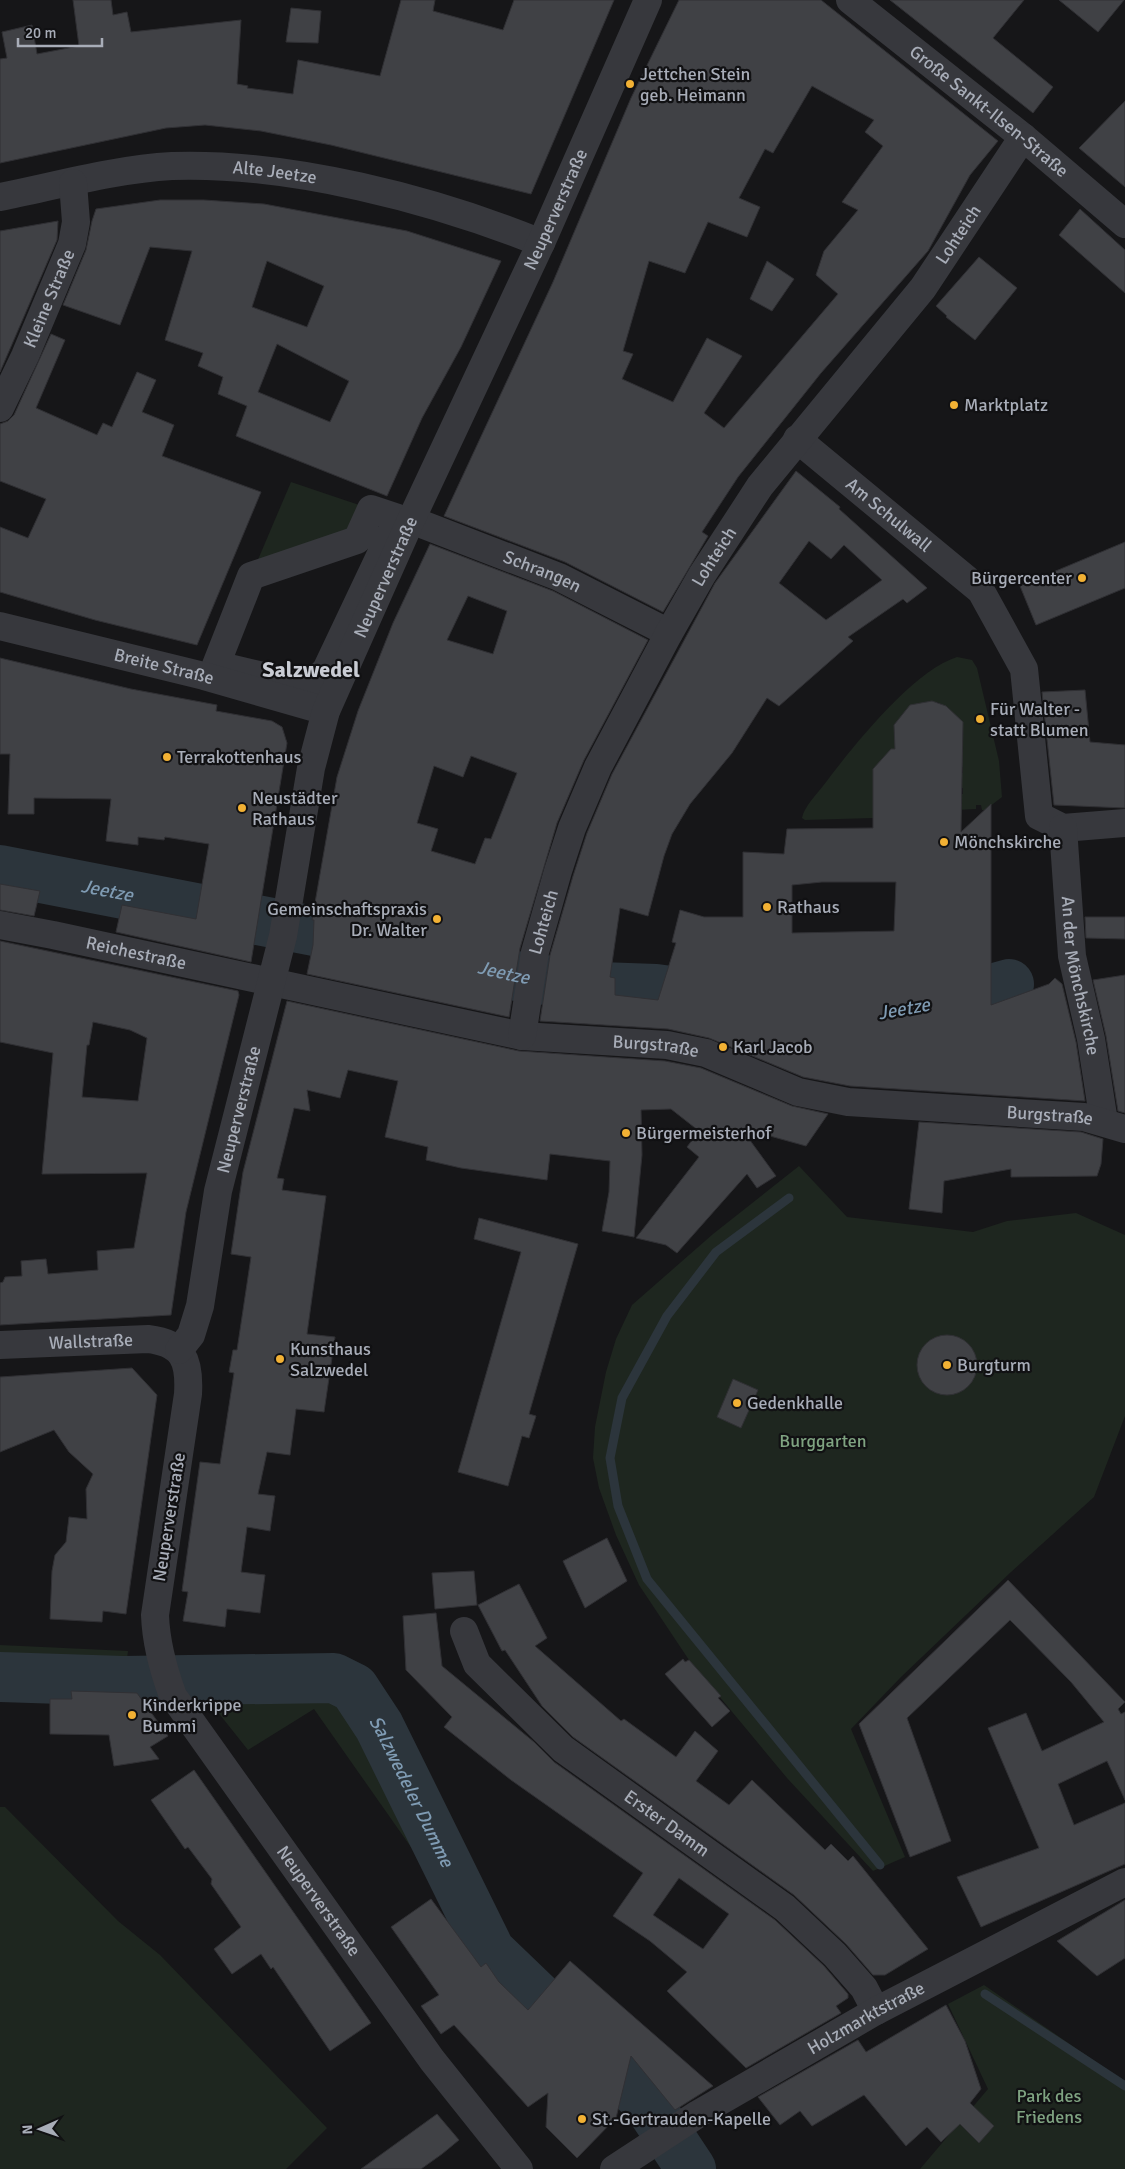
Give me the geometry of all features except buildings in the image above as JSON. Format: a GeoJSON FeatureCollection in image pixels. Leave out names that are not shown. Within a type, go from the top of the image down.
{"type":"FeatureCollection","features":[{"type":"Feature","properties":{"kind":"street","name":"Neuperverstraße"},"geometry":{"type":"LineString","coordinates":[[519,2169],[432,2060],[173,1696],[161,1663],[156,1634],[156,1597],[189,1381],[185,1359],[179,1350],[191,1335],[200,1306],[222,1174],[283,936],[311,768],[326,711],[411,520],[541,243],[648,0]]}},
{"type":"Feature","properties":{"kind":"street","name":"Große Sankt-Ilsen-Straße"},"geometry":{"type":"LineString","coordinates":[[850,0],[1022,137],[1125,224]]}},
{"type":"Feature","properties":{"kind":"street","name":"Lohteich"},"geometry":{"type":"LineString","coordinates":[[522,1036],[530,975],[558,871],[585,796],[670,633],[736,522],[760,486],[922,288],[1022,137]]}},
{"type":"Feature","properties":{"kind":"street","name":"Alte Jeetze"},"geometry":{"type":"LineString","coordinates":[[0,197],[73,182],[170,166],[238,168],[342,184],[395,196],[486,221],[541,243]]}},
{"type":"Feature","properties":{"kind":"street","name":"Kleine Straße"},"geometry":{"type":"LineString","coordinates":[[0,408],[25,356],[72,244],[76,222],[73,182]]}},
{"type":"Feature","properties":{"kind":"street","name":"Am Schulwall"},"geometry":{"type":"LineString","coordinates":[[797,439],[981,590],[1024,668],[1039,816],[1063,828]]}},
{"type":"Feature","properties":{"kind":"street"},"geometry":{"type":"LineString","coordinates":[[371,509],[398,518],[341,642],[326,670],[316,680],[302,685],[216,665],[251,576],[357,540],[371,509]]}},
{"type":"Feature","properties":{"kind":"street","name":"Schrangen"},"geometry":{"type":"LineString","coordinates":[[411,520],[559,577],[670,633]]}},
{"type":"Feature","properties":{"kind":"street","name":"Breite Straße"},"geometry":{"type":"LineString","coordinates":[[0,626],[204,676],[326,711]]}},
{"type":"Feature","properties":{"kind":"street"},"geometry":{"type":"LineString","coordinates":[[1063,828],[1125,823]]}},
{"type":"Feature","properties":{"kind":"street","name":"An der Mönchskirche"},"geometry":{"type":"LineString","coordinates":[[1063,828],[1072,956],[1114,1126]]}},
{"type":"Feature","properties":{"kind":"street","name":"Reichestraße"},"geometry":{"type":"LineString","coordinates":[[0,925],[271,981]]}},
{"type":"Feature","properties":{"kind":"street","name":"Burgstraße"},"geometry":{"type":"LineString","coordinates":[[271,981],[522,1036],[667,1045],[706,1053],[798,1092],[848,1102],[1084,1117],[1114,1126]]}},
{"type":"Feature","properties":{"kind":"street","name":"Wallstraße"},"geometry":{"type":"LineString","coordinates":[[0,1346],[148,1339],[162,1340],[179,1350]]}},
{"type":"Feature","properties":{"kind":"street","name":"Erster Damm"},"geometry":{"type":"LineString","coordinates":[[464,1631],[477,1664],[563,1749],[785,1908],[835,1955],[864,1988],[876,2011]]}},
{"type":"Feature","properties":{"kind":"street","name":"Holzmarktstraße"},"geometry":{"type":"LineString","coordinates":[[614,2169],[682,2126],[876,2011],[1125,1882]]}},
{"type":"Feature","properties":{"kind":"green space"},"geometry":{"type":"Polygon","coordinates":[[[291,482],[371,509],[357,540],[251,576],[291,482]]]}},
{"type":"Feature","properties":{"kind":"green space"},"geometry":{"type":"Polygon","coordinates":[[[957,657],[972,660],[977,668],[999,761],[1002,797],[985,810],[982,810],[981,805],[976,805],[976,809],[956,810],[956,794],[963,794],[963,788],[956,788],[956,774],[963,773],[963,767],[956,766],[956,753],[963,752],[963,747],[956,747],[956,737],[963,736],[963,732],[940,712],[941,704],[937,702],[934,709],[921,703],[915,705],[902,733],[894,733],[901,748],[894,749],[873,818],[805,820],[802,818],[811,801],[849,752],[902,694],[939,665],[957,657]]]}},
{"type":"Feature","properties":{"kind":"green space","name":"Burggarten"},"geometry":{"type":"Polygon","coordinates":[[[799,1166],[847,1217],[973,1232],[1007,1221],[1076,1213],[1125,1235],[1125,1416],[1094,1497],[1011,1572],[901,1677],[851,1729],[905,1857],[873,1871],[787,1778],[689,1660],[639,1585],[616,1535],[599,1488],[593,1458],[595,1427],[606,1372],[616,1339],[632,1305],[713,1234],[799,1166]]]}},
{"type":"Feature","properties":{"kind":"green space"},"geometry":{"type":"Polygon","coordinates":[[[0,1645],[128,1651],[123,1690],[0,1688],[0,1645]]]}},
{"type":"Feature","properties":{"kind":"green space"},"geometry":{"type":"Polygon","coordinates":[[[330,1662],[366,1681],[411,1767],[452,1857],[462,1872],[441,1890],[314,1709],[248,1750],[213,1706],[195,1673],[330,1662]]]}},
{"type":"Feature","properties":{"kind":"green space"},"geometry":{"type":"Polygon","coordinates":[[[0,1807],[5,1807],[118,1921],[160,1955],[327,2128],[286,2169],[0,2169],[0,1807]]]}},
{"type":"Feature","properties":{"kind":"green space","name":"Park des Friedens"},"geometry":{"type":"Polygon","coordinates":[[[984,1985],[1125,2082],[1125,2169],[920,2169],[988,2089],[948,2004],[984,1985]]]}},
{"type":"Feature","properties":{"kind":"waterway","name":"Jeetze"},"geometry":{"type":"LineString","coordinates":[[0,870],[355,939],[521,977],[600,987],[656,989],[730,999]]}},
{"type":"Feature","properties":{"kind":"waterway","name":"Jeetze"},"geometry":{"type":"LineString","coordinates":[[925,1007],[1009,984]]}},
{"type":"Feature","properties":{"kind":"waterway"},"geometry":{"type":"LineString","coordinates":[[789,1198],[716,1252],[667,1316],[622,1398],[610,1458],[618,1506],[647,1579],[880,1865]]}},
{"type":"Feature","properties":{"kind":"waterway","name":"Salzwedeler Dumme"},"geometry":{"type":"LineString","coordinates":[[0,1677],[123,1681],[334,1678],[354,1688],[379,1726],[490,1951],[646,2101],[691,2169]]}},
{"type":"Feature","properties":{"kind":"waterway"},"geometry":{"type":"LineString","coordinates":[[985,1994],[1125,2086]]}},
{"type":"Feature","properties":{"kind":"place","name":"Jettchen Stein geb. Heimann"},"geometry":{"type":"Point","coordinates":[630,84]}},
{"type":"Feature","properties":{"kind":"place","name":"Marktplatz"},"geometry":{"type":"Point","coordinates":[954,405]}},
{"type":"Feature","properties":{"kind":"place","name":"Bürgercenter"},"geometry":{"type":"Point","coordinates":[1082,578]}},
{"type":"Feature","properties":{"kind":"place","name":"Für Walter - statt Blumen"},"geometry":{"type":"Point","coordinates":[980,719]}},
{"type":"Feature","properties":{"kind":"place","name":"Terrakottenhaus"},"geometry":{"type":"Point","coordinates":[167,757]}},
{"type":"Feature","properties":{"kind":"place","name":"Neustädter Rathaus"},"geometry":{"type":"Point","coordinates":[242,808]}},
{"type":"Feature","properties":{"kind":"place","name":"Mönchskirche"},"geometry":{"type":"Point","coordinates":[944,842]}},
{"type":"Feature","properties":{"kind":"place","name":"Rathaus"},"geometry":{"type":"Point","coordinates":[767,907]}},
{"type":"Feature","properties":{"kind":"place","name":"Gemeinschaftspraxis Dr. Walter"},"geometry":{"type":"Point","coordinates":[437,919]}},
{"type":"Feature","properties":{"kind":"place","name":"Karl Jacob"},"geometry":{"type":"Point","coordinates":[723,1047]}},
{"type":"Feature","properties":{"kind":"place","name":"Bürgermeisterhof"},"geometry":{"type":"Point","coordinates":[626,1133]}},
{"type":"Feature","properties":{"kind":"place","name":"Kunsthaus Salzwedel"},"geometry":{"type":"Point","coordinates":[280,1359]}},
{"type":"Feature","properties":{"kind":"place","name":"Burgturm"},"geometry":{"type":"Point","coordinates":[947,1365]}},
{"type":"Feature","properties":{"kind":"place","name":"Gedenkhalle"},"geometry":{"type":"Point","coordinates":[737,1403]}},
{"type":"Feature","properties":{"kind":"place","name":"Kinderkrippe Bummi"},"geometry":{"type":"Point","coordinates":[132,1715]}},
{"type":"Feature","properties":{"kind":"place","name":"St.-Gertrauden-Kapelle"},"geometry":{"type":"Point","coordinates":[582,2119]}},
{"type":"Feature","properties":{"kind":"district","name":"Salzwedel"},"geometry":{"type":"Point","coordinates":[311,669]}}]}
